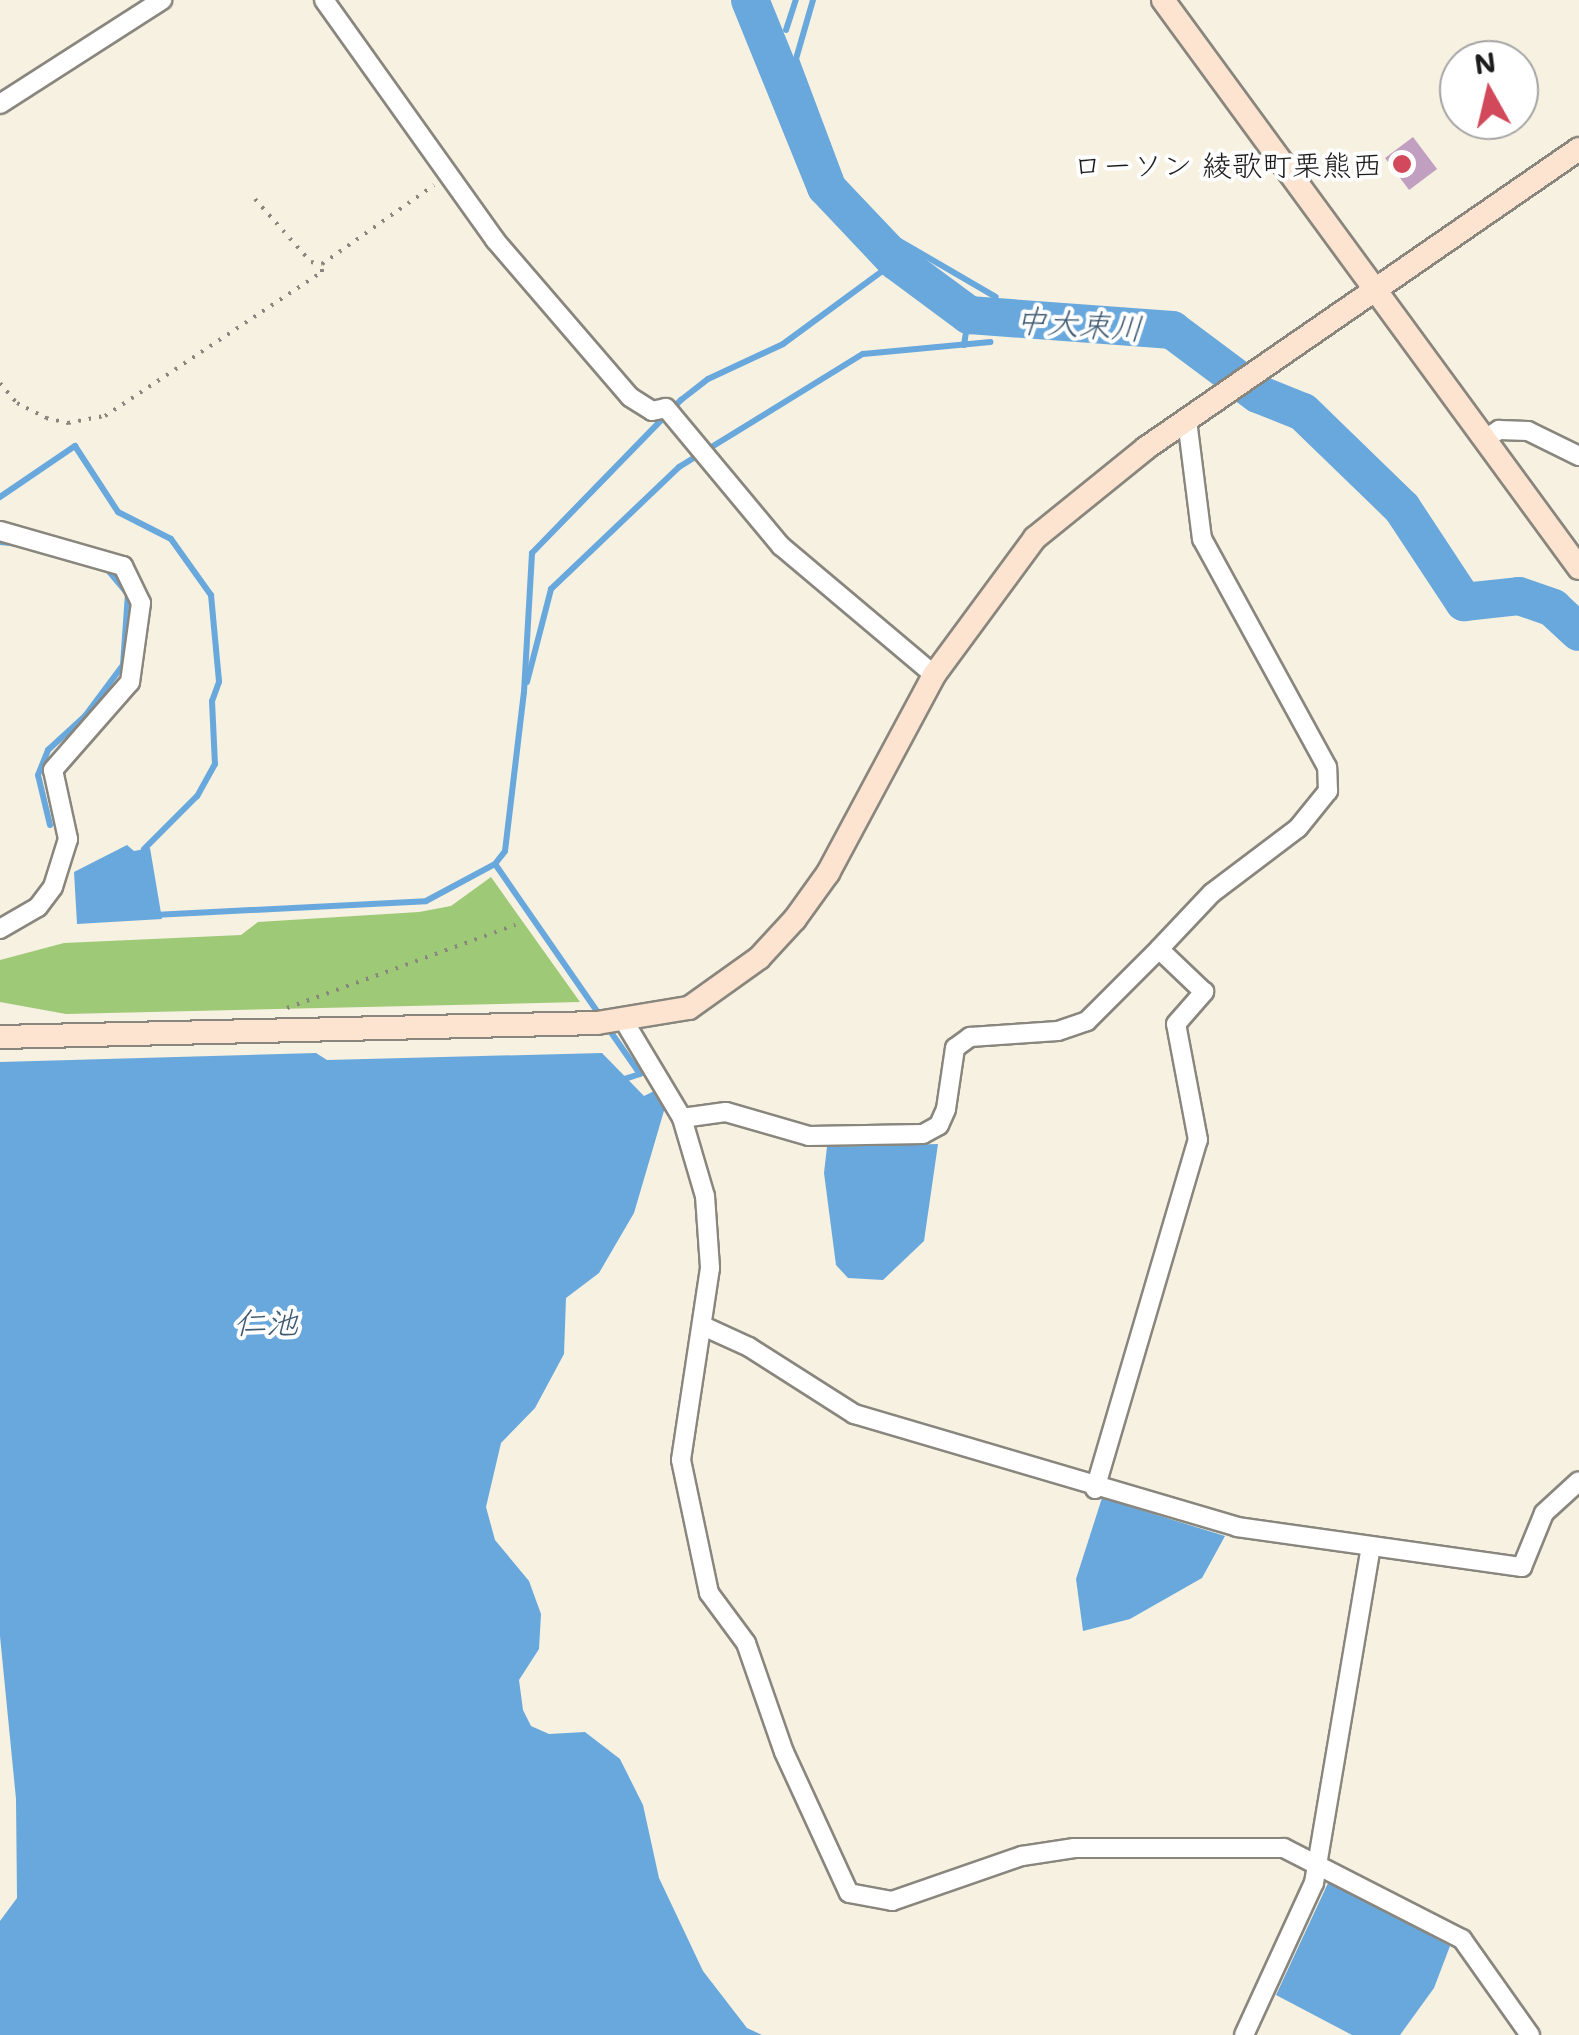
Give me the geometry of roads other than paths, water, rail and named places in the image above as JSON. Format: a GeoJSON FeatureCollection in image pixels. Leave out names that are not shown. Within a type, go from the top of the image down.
{"type":"FeatureCollection","features":[{"type":"Feature","properties":{"kind":"street"},"geometry":{"type":"LineString","coordinates":[[0,104],[162,0]]}},
{"type":"Feature","properties":{"kind":"street"},"geometry":{"type":"LineString","coordinates":[[324,0],[454,174],[495,240],[630,396],[652,411],[669,411],[781,546],[934,675]]}},
{"type":"Feature","properties":{"kind":"street"},"geometry":{"type":"LineString","coordinates":[[1163,0],[1579,568]]}},
{"type":"Feature","properties":{"kind":"street"},"geometry":{"type":"LineString","coordinates":[[0,1037],[612,1022],[688,1008],[721,989],[795,919],[828,873],[934,675],[1035,538],[1086,493],[1186,421],[1579,149]]}},
{"type":"Feature","properties":{"kind":"street"},"geometry":{"type":"LineString","coordinates":[[682,1118],[726,1112],[809,1136],[923,1134],[939,1126],[946,1110],[955,1048],[970,1037],[1058,1031],[1087,1021],[1212,894],[1298,828],[1328,790],[1327,767],[1202,539],[1186,421]]}},
{"type":"Feature","properties":{"kind":"street"},"geometry":{"type":"LineString","coordinates":[[1485,439],[1500,430],[1528,431],[1579,456]]}},
{"type":"Feature","properties":{"kind":"street"},"geometry":{"type":"LineString","coordinates":[[0,531],[106,557],[123,566],[141,603],[130,682],[54,770],[68,839],[53,887],[38,907],[0,928]]}},
{"type":"Feature","properties":{"kind":"street"},"geometry":{"type":"LineString","coordinates":[[1094,1488],[1198,1140],[1176,1024],[1204,992],[1159,949]]}},
{"type":"Feature","properties":{"kind":"street"},"geometry":{"type":"LineString","coordinates":[[612,1022],[682,1118],[711,1241],[703,1326],[681,1460],[708,1593],[746,1643],[784,1752],[849,1894],[892,1901],[1022,1856],[1074,1848],[1284,1848],[1462,1940],[1530,2035]]}},
{"type":"Feature","properties":{"kind":"street"},"geometry":{"type":"LineString","coordinates":[[703,1326],[749,1346],[854,1414],[904,1424],[1094,1488],[1237,1527],[1522,1567],[1544,1513],[1579,1482]]}},
{"type":"Feature","properties":{"kind":"street"},"geometry":{"type":"LineString","coordinates":[[1244,2035],[1314,1883],[1370,1546]]}},
{"type":"Feature","properties":{"kind":"water"},"geometry":{"type":"Polygon","coordinates":[[[127,845],[134,851],[150,848],[162,919],[77,924],[74,872],[127,845]]]}},
{"type":"Feature","properties":{"kind":"water","name":"仁池"},"geometry":{"type":"Polygon","coordinates":[[[316,1053],[327,1060],[602,1053],[644,1096],[656,1090],[666,1104],[634,1213],[599,1273],[566,1298],[564,1354],[535,1408],[501,1443],[486,1507],[495,1540],[529,1581],[541,1614],[539,1649],[519,1680],[523,1710],[531,1726],[549,1734],[585,1732],[620,1759],[643,1805],[659,1878],[703,1971],[747,2028],[762,2035],[0,2035],[0,1921],[17,1898],[16,1799],[0,1636],[0,1062],[316,1053]]]}},
{"type":"Feature","properties":{"kind":"water"},"geometry":{"type":"Polygon","coordinates":[[[938,1144],[924,1241],[883,1280],[848,1278],[836,1265],[824,1173],[827,1147],[938,1144]]]}},
{"type":"Feature","properties":{"kind":"water"},"geometry":{"type":"Polygon","coordinates":[[[1102,1498],[1225,1536],[1202,1578],[1130,1619],[1083,1631],[1076,1579],[1102,1498]]]}},
{"type":"Feature","properties":{"kind":"water"},"geometry":{"type":"Polygon","coordinates":[[[1329,1881],[1450,1946],[1434,1988],[1400,2035],[1352,2035],[1276,1995],[1329,1881]]]}},
{"type":"Feature","properties":{"kind":"waterway","name":"中大束川"},"geometry":{"type":"LineString","coordinates":[[750,0],[826,187],[896,261],[969,315],[1172,330],[1258,394],[1303,412],[1402,508],[1464,602],[1519,596],[1553,608],[1579,632]]}},
{"type":"Feature","properties":{"kind":"waterway"},"geometry":{"type":"LineString","coordinates":[[786,30],[796,0]]}},
{"type":"Feature","properties":{"kind":"waterway"},"geometry":{"type":"LineString","coordinates":[[813,0],[796,59],[843,184],[898,240],[996,297]]}},
{"type":"Feature","properties":{"kind":"waterway"},"geometry":{"type":"LineString","coordinates":[[601,1017],[495,864],[505,851],[524,692],[532,553],[681,400],[708,379],[783,344],[896,261]]}},
{"type":"Feature","properties":{"kind":"waterway"},"geometry":{"type":"LineString","coordinates":[[964,345],[969,315]]}},
{"type":"Feature","properties":{"kind":"waterway"},"geometry":{"type":"LineString","coordinates":[[527,682],[551,589],[679,467],[863,354],[990,342]]}},
{"type":"Feature","properties":{"kind":"waterway"},"geometry":{"type":"LineString","coordinates":[[0,497],[75,446],[118,512],[171,539],[211,595],[219,682],[212,701],[215,764],[197,796],[144,849]]}},
{"type":"Feature","properties":{"kind":"waterway"},"geometry":{"type":"LineString","coordinates":[[0,542],[18,544]]}},
{"type":"Feature","properties":{"kind":"waterway"},"geometry":{"type":"LineString","coordinates":[[50,825],[38,775],[48,750],[85,716],[123,665],[128,594],[107,569]]}},
{"type":"Feature","properties":{"kind":"waterway"},"geometry":{"type":"LineString","coordinates":[[154,915],[426,901],[495,864]]}},
{"type":"Feature","properties":{"kind":"waterway"},"geometry":{"type":"LineString","coordinates":[[608,1028],[640,1074],[625,1079]]}},
{"type":"Feature","properties":{"kind":"place","name":"ローソン 綾歌町栗熊西"},"geometry":{"type":"Point","coordinates":[1402,164]}}]}
